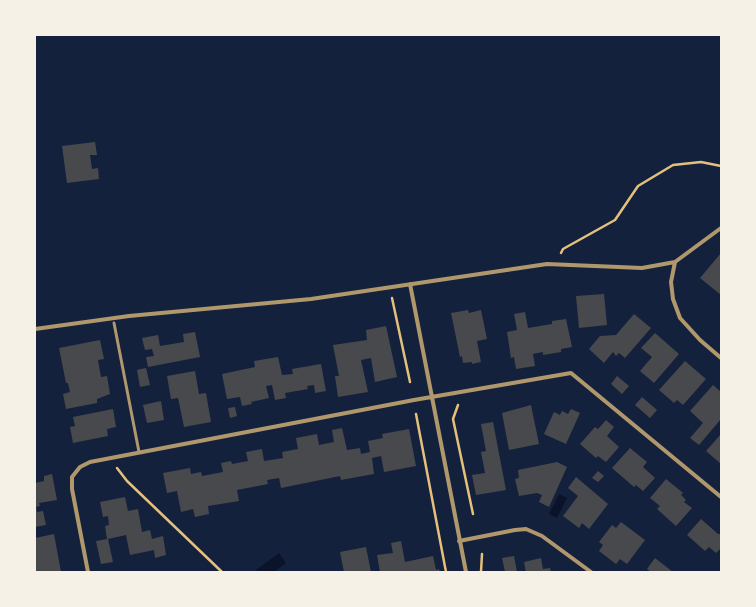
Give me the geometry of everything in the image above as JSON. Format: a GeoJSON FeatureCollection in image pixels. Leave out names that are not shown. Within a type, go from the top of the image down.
{"type":"FeatureCollection","features":[{"type":"Feature","properties":{"kind":"street"},"geometry":{"type":"LineString","coordinates":[[35,329],[128,316],[311,300],[486,272],[555,264],[642,268],[675,262],[721,228]]}},
{"type":"Feature","properties":{"kind":"street"},"geometry":{"type":"LineString","coordinates":[[675,262],[671,282],[673,299],[680,318],[700,340],[721,358]]}},
{"type":"Feature","properties":{"kind":"street"},"geometry":{"type":"LineString","coordinates":[[410,284],[466,572]]}},
{"type":"Feature","properties":{"kind":"street"},"geometry":{"type":"LineString","coordinates":[[88,572],[72,489],[72,477],[80,467],[90,462],[432,397],[571,373],[721,497]]}},
{"type":"Feature","properties":{"kind":"street"},"geometry":{"type":"LineString","coordinates":[[459,541],[526,529],[542,536],[591,572]]}},
{"type":"Feature","properties":{"kind":"lane"},"geometry":{"type":"LineString","coordinates":[[114,323],[139,452]]}},
{"type":"Feature","properties":{"kind":"path"},"geometry":{"type":"LineString","coordinates":[[555,264],[563,249],[615,220],[638,186],[673,165],[701,162],[721,166]]}},
{"type":"Feature","properties":{"kind":"path"},"geometry":{"type":"LineString","coordinates":[[390,287],[410,382]]}},
{"type":"Feature","properties":{"kind":"path"},"geometry":{"type":"LineString","coordinates":[[458,405],[453,419],[473,514]]}},
{"type":"Feature","properties":{"kind":"path"},"geometry":{"type":"LineString","coordinates":[[416,414],[446,572]]}},
{"type":"Feature","properties":{"kind":"path"},"geometry":{"type":"LineString","coordinates":[[113,463],[127,481],[222,572]]}},
{"type":"Feature","properties":{"kind":"path"},"geometry":{"type":"LineString","coordinates":[[481,572],[482,554]]}},
{"type":"Feature","properties":{"kind":"water"},"geometry":{"type":"Polygon","coordinates":[[[559,494],[567,498],[557,518],[549,514],[559,494]]]}},
{"type":"Feature","properties":{"kind":"water"},"geometry":{"type":"Polygon","coordinates":[[[279,553],[286,563],[274,572],[257,572],[256,570],[279,553]]]}},
{"type":"Feature","properties":{"kind":"building"},"geometry":{"type":"Polygon","coordinates":[[[95,142],[97,155],[90,155],[92,169],[98,168],[99,179],[67,183],[62,146],[95,142]]]}},
{"type":"Feature","properties":{"kind":"building"},"geometry":{"type":"Polygon","coordinates":[[[721,253],[721,295],[700,278],[721,253]]]}},
{"type":"Feature","properties":{"kind":"building"},"geometry":{"type":"Polygon","coordinates":[[[604,294],[607,325],[579,328],[576,296],[604,294]]]}},
{"type":"Feature","properties":{"kind":"building"},"geometry":{"type":"Polygon","coordinates":[[[468,310],[469,313],[481,310],[487,339],[477,341],[481,362],[472,364],[472,362],[463,363],[462,356],[460,357],[451,313],[468,310]]]}},
{"type":"Feature","properties":{"kind":"building"},"geometry":{"type":"Polygon","coordinates":[[[525,312],[528,328],[552,324],[552,321],[566,319],[572,347],[561,349],[561,352],[543,355],[543,352],[533,354],[535,366],[516,369],[514,357],[511,358],[507,332],[517,330],[514,314],[525,312]]]}},
{"type":"Feature","properties":{"kind":"building"},"geometry":{"type":"Polygon","coordinates":[[[634,314],[651,328],[625,358],[619,353],[616,356],[613,352],[604,363],[589,349],[600,336],[616,335],[634,314]]]}},
{"type":"Feature","properties":{"kind":"building"},"geometry":{"type":"Polygon","coordinates":[[[386,326],[397,377],[375,382],[371,358],[361,360],[368,392],[338,397],[335,376],[339,376],[333,345],[367,340],[366,330],[386,326]]]}},
{"type":"Feature","properties":{"kind":"building"},"geometry":{"type":"Polygon","coordinates":[[[195,332],[200,357],[148,367],[146,357],[154,356],[152,349],[145,350],[142,338],[158,335],[160,346],[184,342],[183,334],[195,332]]]}},
{"type":"Feature","properties":{"kind":"building"},"geometry":{"type":"Polygon","coordinates":[[[655,333],[679,354],[654,383],[640,371],[652,357],[641,348],[655,333]]]}},
{"type":"Feature","properties":{"kind":"building"},"geometry":{"type":"Polygon","coordinates":[[[100,340],[104,359],[98,360],[101,377],[107,376],[110,394],[97,399],[97,403],[66,409],[63,394],[70,392],[68,383],[66,383],[59,348],[100,340]]]}},
{"type":"Feature","properties":{"kind":"building"},"geometry":{"type":"Polygon","coordinates":[[[278,357],[282,375],[293,374],[292,369],[321,364],[326,391],[315,393],[314,385],[307,386],[308,389],[285,393],[286,398],[275,400],[272,385],[266,386],[269,398],[251,402],[252,404],[242,406],[240,397],[227,399],[222,374],[255,367],[254,361],[278,357]]]}},
{"type":"Feature","properties":{"kind":"building"},"geometry":{"type":"Polygon","coordinates":[[[685,361],[706,379],[683,405],[677,400],[674,403],[659,390],[685,361]]]}},
{"type":"Feature","properties":{"kind":"building"},"geometry":{"type":"Polygon","coordinates":[[[146,368],[150,385],[140,387],[137,370],[146,368]]]}},
{"type":"Feature","properties":{"kind":"building"},"geometry":{"type":"Polygon","coordinates":[[[195,371],[199,394],[206,393],[211,422],[184,427],[178,398],[171,399],[167,376],[195,371]]]}},
{"type":"Feature","properties":{"kind":"building"},"geometry":{"type":"Polygon","coordinates":[[[617,376],[629,386],[622,394],[611,384],[617,376]]]}},
{"type":"Feature","properties":{"kind":"building"},"geometry":{"type":"Polygon","coordinates":[[[713,385],[721,392],[721,419],[699,445],[690,438],[703,423],[690,411],[713,385]]]}},
{"type":"Feature","properties":{"kind":"building"},"geometry":{"type":"Polygon","coordinates":[[[642,397],[657,410],[650,418],[635,405],[642,397]]]}},
{"type":"Feature","properties":{"kind":"building"},"geometry":{"type":"Polygon","coordinates":[[[161,401],[164,420],[147,423],[143,405],[161,401]]]}},
{"type":"Feature","properties":{"kind":"building"},"geometry":{"type":"Polygon","coordinates":[[[531,405],[539,444],[509,450],[502,413],[531,405]]]}},
{"type":"Feature","properties":{"kind":"building"},"geometry":{"type":"Polygon","coordinates":[[[235,407],[237,416],[230,418],[228,408],[235,407]]]}},
{"type":"Feature","properties":{"kind":"building"},"geometry":{"type":"Polygon","coordinates":[[[113,409],[116,427],[107,429],[108,436],[73,443],[70,427],[75,426],[73,417],[113,409]]]}},
{"type":"Feature","properties":{"kind":"building"},"geometry":{"type":"Polygon","coordinates":[[[571,409],[580,413],[566,444],[544,434],[554,412],[560,415],[562,411],[568,414],[571,409]]]}},
{"type":"Feature","properties":{"kind":"building"},"geometry":{"type":"Polygon","coordinates":[[[606,420],[614,427],[607,436],[619,447],[606,462],[598,456],[596,458],[580,444],[595,427],[598,429],[606,420]]]}},
{"type":"Feature","properties":{"kind":"building"},"geometry":{"type":"Polygon","coordinates":[[[493,422],[506,490],[476,495],[472,475],[485,473],[481,452],[486,451],[481,424],[493,422]]]}},
{"type":"Feature","properties":{"kind":"building"},"geometry":{"type":"Polygon","coordinates":[[[342,428],[347,450],[360,448],[361,454],[370,452],[368,441],[383,438],[382,434],[409,429],[416,466],[384,472],[381,456],[372,458],[374,474],[341,480],[340,476],[281,488],[279,478],[267,480],[268,484],[237,490],[239,501],[208,506],[209,514],[195,517],[193,509],[181,512],[177,491],[167,493],[163,473],[190,468],[191,474],[201,472],[202,476],[223,472],[221,463],[231,461],[232,464],[248,461],[246,452],[262,449],[264,461],[283,458],[282,452],[298,449],[296,438],[317,434],[319,445],[334,442],[332,430],[342,428]]]}},
{"type":"Feature","properties":{"kind":"building"},"geometry":{"type":"Polygon","coordinates":[[[721,434],[721,464],[706,451],[721,434]]]}},
{"type":"Feature","properties":{"kind":"building"},"geometry":{"type":"Polygon","coordinates":[[[630,448],[647,462],[643,467],[655,478],[643,491],[636,485],[634,487],[612,468],[630,448]]]}},
{"type":"Feature","properties":{"kind":"building"},"geometry":{"type":"Polygon","coordinates":[[[557,462],[567,467],[549,507],[539,502],[542,495],[537,493],[519,496],[515,479],[519,478],[518,470],[557,462]]]}},
{"type":"Feature","properties":{"kind":"building"},"geometry":{"type":"Polygon","coordinates":[[[598,471],[604,476],[598,482],[592,478],[598,471]]]}},
{"type":"Feature","properties":{"kind":"building"},"geometry":{"type":"Polygon","coordinates":[[[52,474],[57,500],[39,503],[40,506],[36,507],[37,512],[43,511],[46,525],[35,527],[35,483],[44,481],[44,476],[52,474]]]}},
{"type":"Feature","properties":{"kind":"building"},"geometry":{"type":"Polygon","coordinates":[[[576,477],[608,504],[589,529],[582,523],[579,528],[563,516],[578,496],[568,488],[576,477]]]}},
{"type":"Feature","properties":{"kind":"building"},"geometry":{"type":"Polygon","coordinates":[[[666,479],[683,493],[681,495],[686,500],[684,502],[692,508],[676,526],[657,509],[660,506],[650,498],[666,479]]]}},
{"type":"Feature","properties":{"kind":"building"},"geometry":{"type":"Polygon","coordinates":[[[125,497],[128,511],[138,509],[142,532],[150,530],[152,539],[163,536],[166,555],[155,558],[154,550],[130,555],[126,535],[108,539],[113,562],[101,564],[96,541],[107,539],[105,526],[109,525],[108,516],[103,517],[100,502],[125,497]]]}},
{"type":"Feature","properties":{"kind":"building"},"geometry":{"type":"Polygon","coordinates":[[[701,519],[718,534],[721,534],[721,548],[716,553],[709,547],[705,551],[687,535],[701,519]]]}},
{"type":"Feature","properties":{"kind":"building"},"geometry":{"type":"Polygon","coordinates":[[[621,522],[645,540],[627,564],[620,559],[616,564],[599,551],[603,545],[599,542],[612,525],[616,528],[621,522]]]}},
{"type":"Feature","properties":{"kind":"building"},"geometry":{"type":"Polygon","coordinates":[[[54,534],[61,572],[35,572],[35,538],[54,534]]]}},
{"type":"Feature","properties":{"kind":"building"},"geometry":{"type":"Polygon","coordinates":[[[401,541],[405,562],[433,556],[436,570],[439,569],[440,572],[380,572],[377,555],[393,553],[391,543],[401,541]]]}},
{"type":"Feature","properties":{"kind":"building"},"geometry":{"type":"Polygon","coordinates":[[[366,547],[371,572],[344,572],[340,552],[366,547]]]}},
{"type":"Feature","properties":{"kind":"building"},"geometry":{"type":"Polygon","coordinates":[[[514,556],[517,572],[505,572],[502,558],[514,556]]]}},
{"type":"Feature","properties":{"kind":"building"},"geometry":{"type":"Polygon","coordinates":[[[541,558],[543,569],[550,568],[551,572],[526,572],[524,562],[541,558]]]}},
{"type":"Feature","properties":{"kind":"building"},"geometry":{"type":"Polygon","coordinates":[[[655,558],[673,572],[651,572],[647,569],[655,558]]]}}]}
